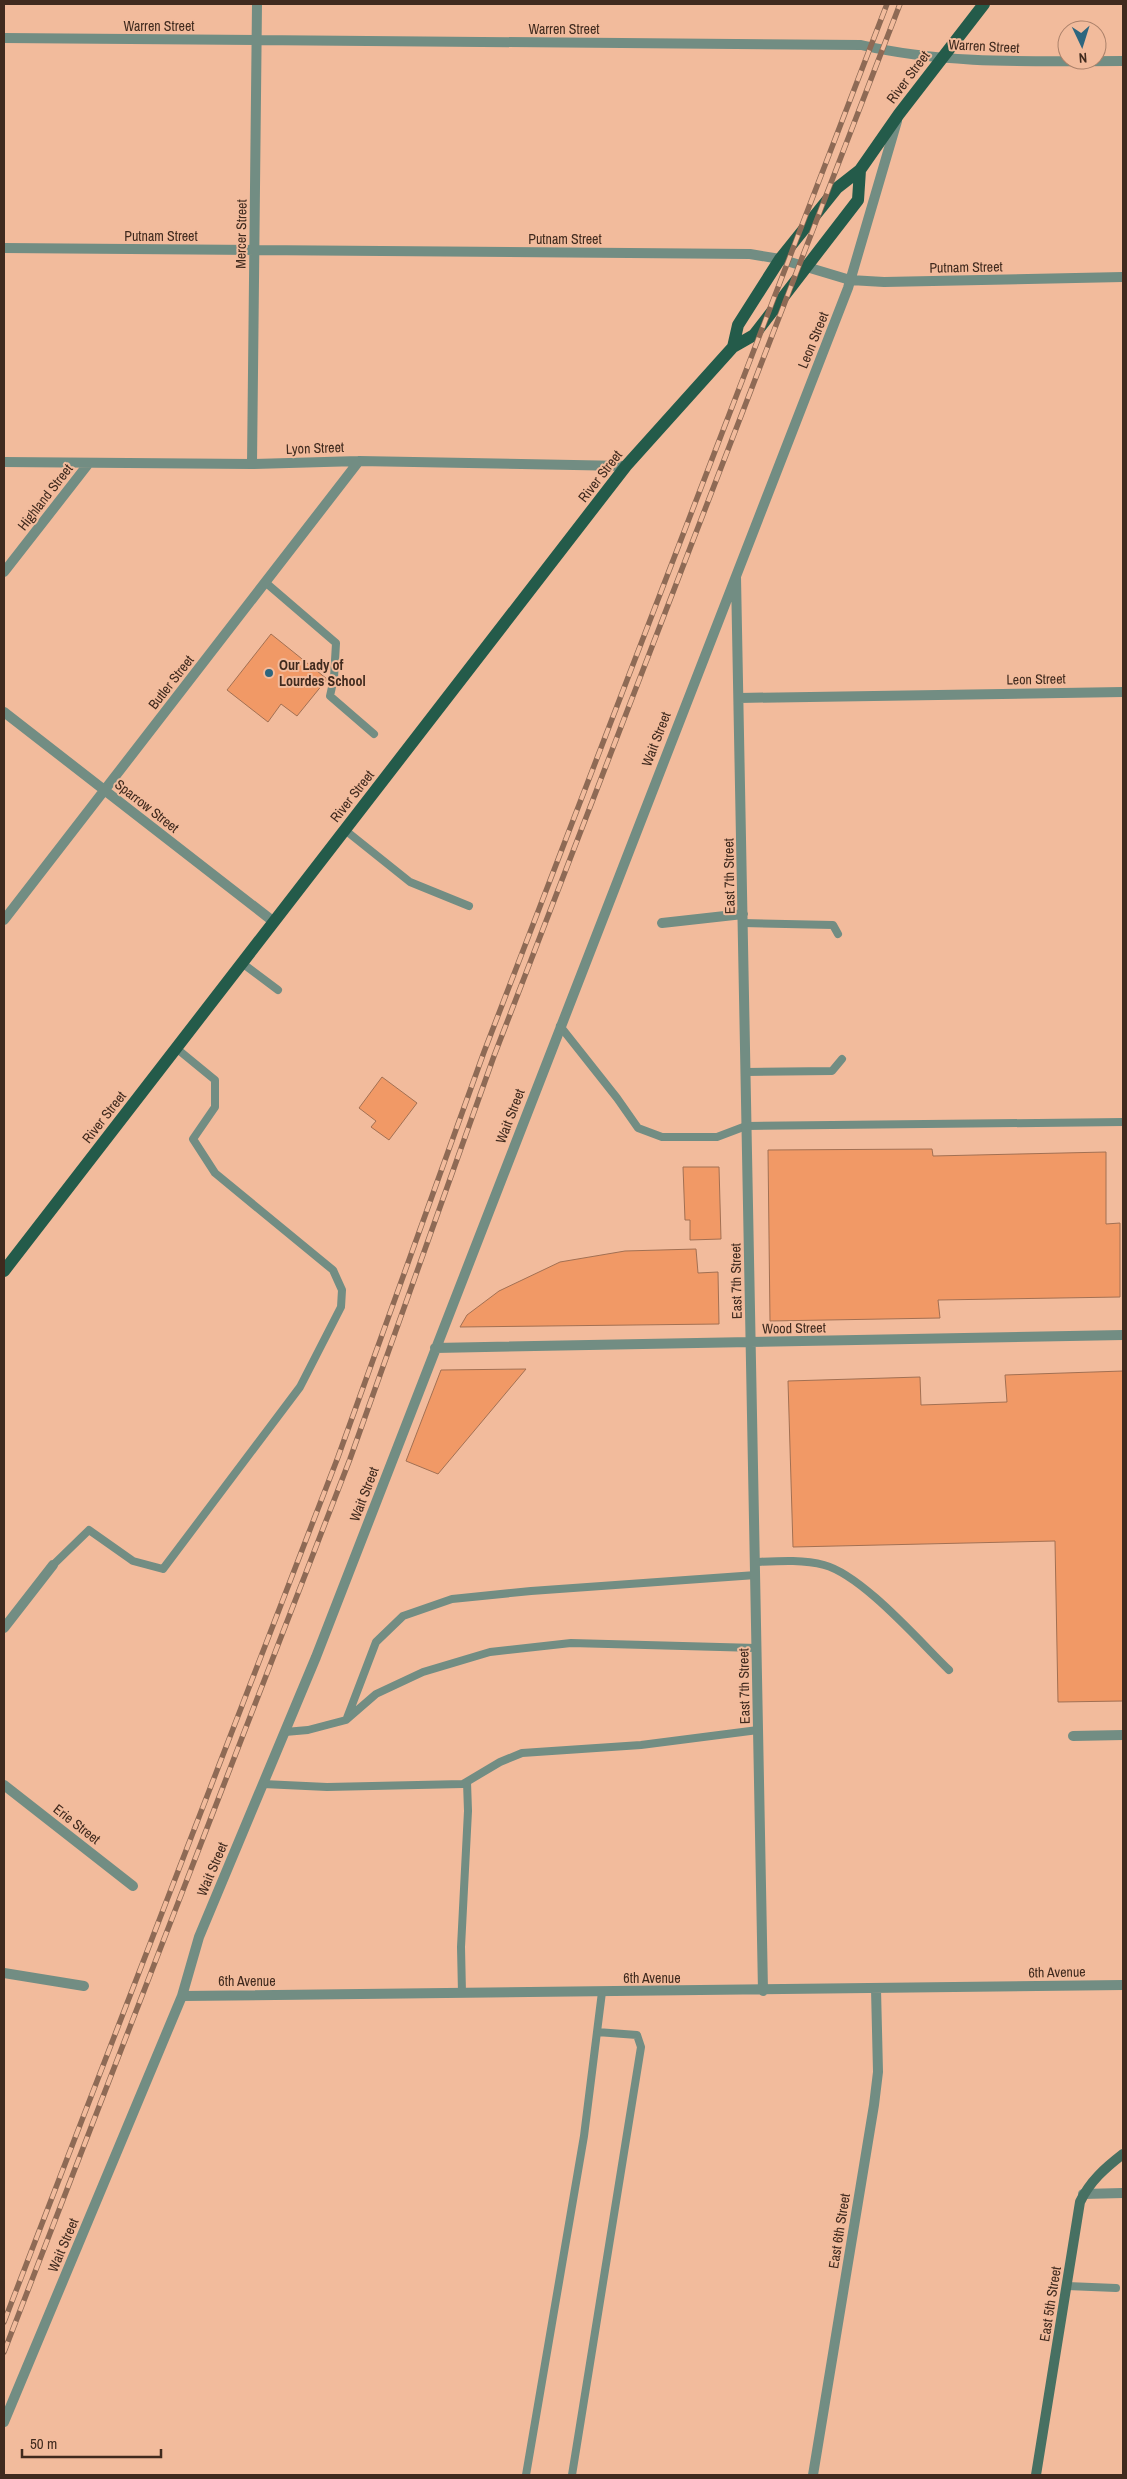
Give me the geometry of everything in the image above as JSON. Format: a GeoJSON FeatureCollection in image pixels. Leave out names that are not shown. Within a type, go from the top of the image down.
{"type":"FeatureCollection","features":[{"type":"Feature","properties":{"kind":"main road","name":"River Street"},"geometry":{"type":"LineString","coordinates":[[732,347],[738,325],[780,259],[837,188],[860,170],[899,114],[984,4]]}},
{"type":"Feature","properties":{"kind":"main road","name":"River Street"},"geometry":{"type":"LineString","coordinates":[[4,1271],[626,466],[732,347],[754,335],[807,269],[858,200],[860,170]]}},
{"type":"Feature","properties":{"kind":"main road","name":"East 5th Street"},"geometry":{"type":"LineString","coordinates":[[1036,2475],[1080,2202],[1083,2194],[1104,2168],[1123,2154]]}},
{"type":"Feature","properties":{"kind":"street","name":"Mercer Street"},"geometry":{"type":"LineString","coordinates":[[252,464],[257,4]]}},
{"type":"Feature","properties":{"kind":"street","name":"Warren Street"},"geometry":{"type":"LineString","coordinates":[[4,38],[861,45],[888,52],[988,62],[1123,61]]}},
{"type":"Feature","properties":{"kind":"street","name":"Leon Street"},"geometry":{"type":"LineString","coordinates":[[736,571],[850,280],[899,114]]}},
{"type":"Feature","properties":{"kind":"street","name":"Putnam Street"},"geometry":{"type":"LineString","coordinates":[[4,248],[750,254],[780,259],[807,269],[850,280],[884,282],[1123,277]]}},
{"type":"Feature","properties":{"kind":"street","name":"Lyon Street"},"geometry":{"type":"LineString","coordinates":[[4,462],[252,464],[359,461],[626,466]]}},
{"type":"Feature","properties":{"kind":"street","name":"Butler Street"},"geometry":{"type":"LineString","coordinates":[[4,920],[359,461]]}},
{"type":"Feature","properties":{"kind":"street","name":"Highland Street"},"geometry":{"type":"LineString","coordinates":[[4,572],[89,463]]}},
{"type":"Feature","properties":{"kind":"street","name":"East 7th Street"},"geometry":{"type":"LineString","coordinates":[[736,571],[763,1991]]}},
{"type":"Feature","properties":{"kind":"street","name":"Wait Street"},"geometry":{"type":"LineString","coordinates":[[4,2422],[182,1996],[198,1937],[316,1656],[736,571]]}},
{"type":"Feature","properties":{"kind":"street","name":"Leon Street"},"geometry":{"type":"LineString","coordinates":[[739,698],[1123,692]]}},
{"type":"Feature","properties":{"kind":"street","name":"Sparrow Street"},"geometry":{"type":"LineString","coordinates":[[4,712],[274,922]]}},
{"type":"Feature","properties":{"kind":"street"},"geometry":{"type":"LineString","coordinates":[[662,923],[743,919]]}},
{"type":"Feature","properties":{"kind":"street","name":"Wood Street"},"geometry":{"type":"LineString","coordinates":[[435,1348],[1123,1335]]}},
{"type":"Feature","properties":{"kind":"street"},"geometry":{"type":"LineString","coordinates":[[4,1628],[53,1565]]}},
{"type":"Feature","properties":{"kind":"street"},"geometry":{"type":"LineString","coordinates":[[1073,1736],[1123,1736]]}},
{"type":"Feature","properties":{"kind":"street","name":"Erie Street"},"geometry":{"type":"LineString","coordinates":[[4,1785],[134,1886]]}},
{"type":"Feature","properties":{"kind":"street"},"geometry":{"type":"LineString","coordinates":[[4,1973],[84,1986]]}},
{"type":"Feature","properties":{"kind":"street","name":"6th Avenue"},"geometry":{"type":"LineString","coordinates":[[182,1996],[763,1991],[1123,1985]]}},
{"type":"Feature","properties":{"kind":"street","name":"East 6th Street"},"geometry":{"type":"LineString","coordinates":[[813,2475],[874,2105],[878,2072],[876,1989]]}},
{"type":"Feature","properties":{"kind":"street"},"geometry":{"type":"LineString","coordinates":[[1083,2194],[1123,2193]]}},
{"type":"Feature","properties":{"kind":"lane"},"geometry":{"type":"LineString","coordinates":[[266,582],[336,643],[334,678],[330,696],[374,734]]}},
{"type":"Feature","properties":{"kind":"lane"},"geometry":{"type":"LineString","coordinates":[[345,830],[410,882],[470,906]]}},
{"type":"Feature","properties":{"kind":"lane"},"geometry":{"type":"LineString","coordinates":[[743,919],[833,925],[838,934]]}},
{"type":"Feature","properties":{"kind":"lane"},"geometry":{"type":"LineString","coordinates":[[242,963],[278,990]]}},
{"type":"Feature","properties":{"kind":"lane"},"geometry":{"type":"LineString","coordinates":[[560,1026],[617,1098],[638,1128],[662,1137],[717,1137],[746,1126],[1123,1122]]}},
{"type":"Feature","properties":{"kind":"lane"},"geometry":{"type":"LineString","coordinates":[[53,1565],[89,1530],[133,1561],[163,1568],[300,1387],[341,1308],[342,1290],[333,1270],[215,1173],[193,1139],[215,1107],[215,1080],[176,1048]]}},
{"type":"Feature","properties":{"kind":"lane"},"geometry":{"type":"LineString","coordinates":[[746,1072],[832,1071],[842,1059]]}},
{"type":"Feature","properties":{"kind":"lane"},"geometry":{"type":"LineString","coordinates":[[756,1562],[784,1561],[824,1565],[856,1580],[949,1670]]}},
{"type":"Feature","properties":{"kind":"lane"},"geometry":{"type":"LineString","coordinates":[[346,1720],[376,1642],[403,1616],[462,1598],[531,1590],[756,1575]]}},
{"type":"Feature","properties":{"kind":"lane"},"geometry":{"type":"LineString","coordinates":[[285,1732],[308,1730],[346,1720],[376,1694],[423,1672],[490,1652],[571,1643],[757,1648]]}},
{"type":"Feature","properties":{"kind":"lane"},"geometry":{"type":"LineString","coordinates":[[263,1784],[297,1787],[386,1787],[428,1786],[467,1782],[500,1762],[522,1753],[641,1746],[758,1730]]}},
{"type":"Feature","properties":{"kind":"lane"},"geometry":{"type":"LineString","coordinates":[[462,1993],[461,1939],[468,1811],[467,1782]]}},
{"type":"Feature","properties":{"kind":"lane"},"geometry":{"type":"LineString","coordinates":[[526,2475],[584,2136],[602,1992]]}},
{"type":"Feature","properties":{"kind":"lane"},"geometry":{"type":"LineString","coordinates":[[572,2475],[640,2047],[637,2035],[598,2032]]}},
{"type":"Feature","properties":{"kind":"lane"},"geometry":{"type":"LineString","coordinates":[[1067,2286],[1116,2288]]}},
{"type":"Feature","properties":{"kind":"building"},"geometry":{"type":"Polygon","coordinates":[[[271,634],[327,679],[297,716],[281,704],[268,722],[227,690],[271,634]]]}},
{"type":"Feature","properties":{"kind":"building"},"geometry":{"type":"Polygon","coordinates":[[[382,1077],[417,1103],[389,1140],[371,1127],[376,1121],[359,1108],[382,1077]]]}},
{"type":"Feature","properties":{"kind":"building"},"geometry":{"type":"Polygon","coordinates":[[[932,1149],[933,1156],[1106,1152],[1106,1224],[1120,1223],[1120,1297],[938,1300],[940,1318],[770,1321],[768,1150],[932,1149]]]}},
{"type":"Feature","properties":{"kind":"building"},"geometry":{"type":"Polygon","coordinates":[[[683,1167],[719,1167],[721,1239],[690,1240],[690,1220],[685,1220],[683,1167]]]}},
{"type":"Feature","properties":{"kind":"building"},"geometry":{"type":"Polygon","coordinates":[[[696,1249],[698,1273],[718,1272],[719,1324],[460,1327],[467,1315],[499,1291],[560,1262],[625,1251],[696,1249]]]}},
{"type":"Feature","properties":{"kind":"building"},"geometry":{"type":"Polygon","coordinates":[[[526,1369],[438,1474],[406,1461],[441,1370],[526,1369]]]}},
{"type":"Feature","properties":{"kind":"building"},"geometry":{"type":"Polygon","coordinates":[[[1123,1371],[1123,1701],[1058,1702],[1055,1541],[793,1547],[788,1381],[920,1377],[921,1405],[1007,1402],[1005,1375],[1123,1371]]]}},
{"type":"Feature","properties":{"kind":"railway"},"geometry":{"type":"LineString","coordinates":[[4,2322],[338,1457],[484,1052],[887,4]]}},
{"type":"Feature","properties":{"kind":"railway"},"geometry":{"type":"LineString","coordinates":[[4,2352],[350,1459],[494,1056],[900,4]]}},
{"type":"Feature","properties":{"kind":"place","name":"Our Lady of Lourdes School"},"geometry":{"type":"Point","coordinates":[269,673]}}]}
